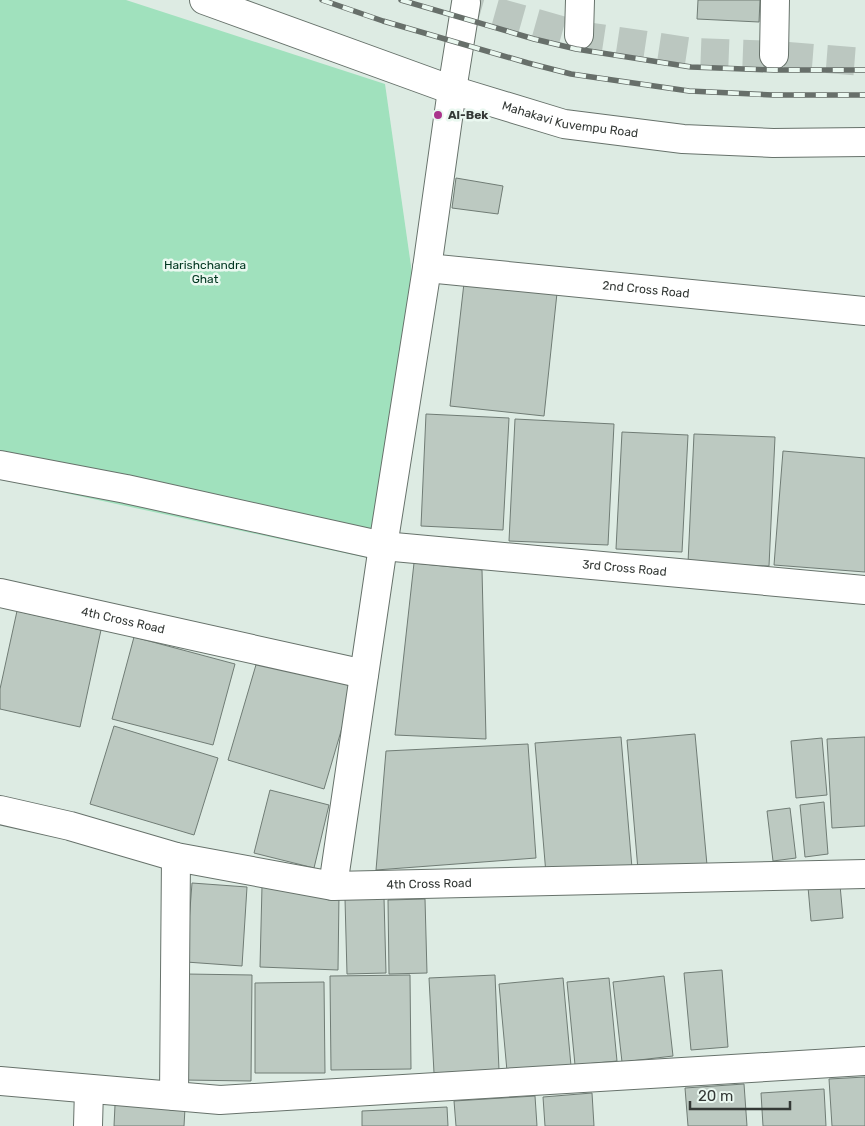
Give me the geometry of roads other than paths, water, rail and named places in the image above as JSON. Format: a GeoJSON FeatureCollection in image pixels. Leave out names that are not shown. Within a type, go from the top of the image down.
{"type":"FeatureCollection","features":[{"type":"Feature","properties":{"kind":"street","name":"Mahakavi Kuvempu Road"},"geometry":{"type":"LineString","coordinates":[[204,0],[452,90],[564,124],[674,138],[773,144],[865,142]]}},
{"type":"Feature","properties":{"kind":"street"},"geometry":{"type":"LineString","coordinates":[[579,35],[580,0]]}},
{"type":"Feature","properties":{"kind":"street"},"geometry":{"type":"LineString","coordinates":[[774,55],[776,0]]}},
{"type":"Feature","properties":{"kind":"street"},"geometry":{"type":"LineString","coordinates":[[333,886],[466,3]]}},
{"type":"Feature","properties":{"kind":"street","name":"2nd Cross Road"},"geometry":{"type":"LineString","coordinates":[[427,268],[865,311]]}},
{"type":"Feature","properties":{"kind":"street","name":"3rd Cross Road"},"geometry":{"type":"LineString","coordinates":[[0,465],[126,489],[383,546],[865,590]]}},
{"type":"Feature","properties":{"kind":"street","name":"4th Cross Road"},"geometry":{"type":"LineString","coordinates":[[0,594],[364,674]]}},
{"type":"Feature","properties":{"kind":"street","name":"4th Cross Road"},"geometry":{"type":"LineString","coordinates":[[0,810],[70,826],[176,857],[333,886],[865,874]]}},
{"type":"Feature","properties":{"kind":"street"},"geometry":{"type":"LineString","coordinates":[[174,1096],[176,857]]}},
{"type":"Feature","properties":{"kind":"street"},"geometry":{"type":"LineString","coordinates":[[0,1081],[220,1100],[865,1061]]}},
{"type":"Feature","properties":{"kind":"street"},"geometry":{"type":"LineString","coordinates":[[88,1126],[90,1089]]}},
{"type":"Feature","properties":{"kind":"tunnel"},"geometry":{"type":"LineString","coordinates":[[455,0],[579,35],[693,52],[774,55],[865,62]]}},
{"type":"Feature","properties":{"kind":"railway"},"geometry":{"type":"LineString","coordinates":[[322,0],[383,21],[571,74],[689,91],[773,95],[865,95]]}},
{"type":"Feature","properties":{"kind":"railway"},"geometry":{"type":"LineString","coordinates":[[401,0],[534,39],[576,49],[691,67],[774,70],[865,70]]}},
{"type":"Feature","properties":{"kind":"place","name":"Al-Bek"},"geometry":{"type":"Point","coordinates":[438,115]}},
{"type":"Feature","properties":{"kind":"park label","name":"Harishchandra Ghat"},"geometry":{"type":"Point","coordinates":[205,272]}}]}
